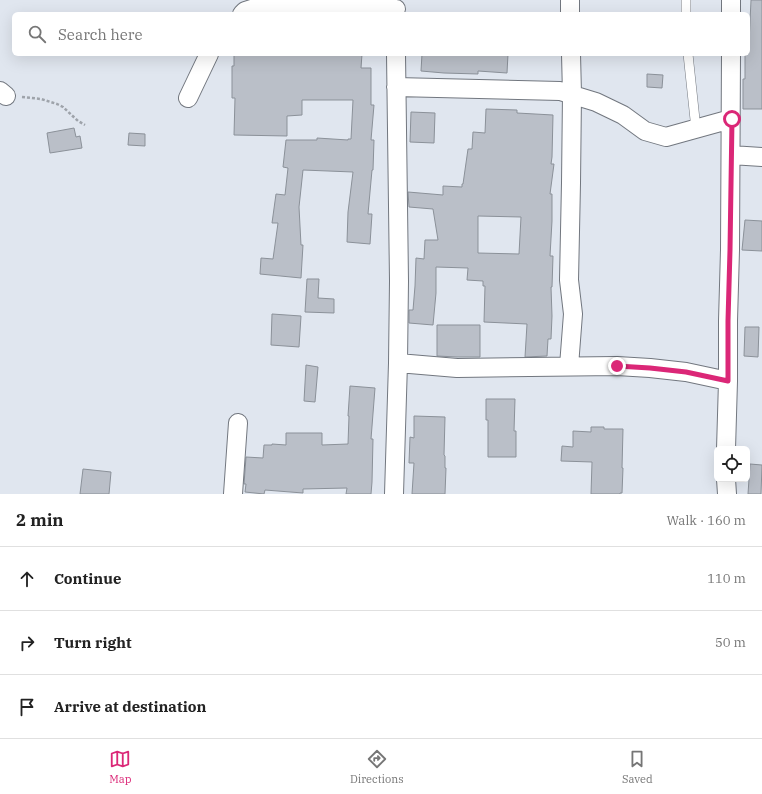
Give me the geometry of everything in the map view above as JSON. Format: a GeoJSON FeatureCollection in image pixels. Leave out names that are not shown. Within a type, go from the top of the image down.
{"type":"FeatureCollection","features":[{"type":"Feature","properties":{"kind":"street"},"geometry":{"type":"LineString","coordinates":[[570,0],[570,12]]}},
{"type":"Feature","properties":{"kind":"street"},"geometry":{"type":"LineString","coordinates":[[732,0],[732,12]]}},
{"type":"Feature","properties":{"kind":"street"},"geometry":{"type":"LineString","coordinates":[[242,8],[284,3],[396,8]]}},
{"type":"Feature","properties":{"kind":"street"},"geometry":{"type":"LineString","coordinates":[[188,98],[208,56]]}},
{"type":"Feature","properties":{"kind":"street"},"geometry":{"type":"LineString","coordinates":[[394,494],[399,281],[396,56]]}},
{"type":"Feature","properties":{"kind":"street"},"geometry":{"type":"LineString","coordinates":[[569,366],[573,314],[569,280],[572,94],[571,56]]}},
{"type":"Feature","properties":{"kind":"street"},"geometry":{"type":"LineString","coordinates":[[726,446],[732,56]]}},
{"type":"Feature","properties":{"kind":"street"},"geometry":{"type":"LineString","coordinates":[[396,88],[560,91],[596,102],[623,115],[645,131],[666,137],[732,119]]}},
{"type":"Feature","properties":{"kind":"street"},"geometry":{"type":"LineString","coordinates":[[731,155],[762,157]]}},
{"type":"Feature","properties":{"kind":"street"},"geometry":{"type":"LineString","coordinates":[[398,363],[457,368],[617,366],[686,372],[728,381]]}},
{"type":"Feature","properties":{"kind":"street"},"geometry":{"type":"LineString","coordinates":[[233,494],[238,423]]}},
{"type":"Feature","properties":{"kind":"street"},"geometry":{"type":"LineString","coordinates":[[726,482],[727,494]]}},
{"type":"Feature","properties":{"kind":"lane"},"geometry":{"type":"LineString","coordinates":[[686,0],[686,12]]}},
{"type":"Feature","properties":{"kind":"lane"},"geometry":{"type":"LineString","coordinates":[[688,56],[696,129]]}},
{"type":"Feature","properties":{"kind":"path"},"geometry":{"type":"LineString","coordinates":[[3,93],[48,100],[63,107],[85,125]]}},
{"type":"Feature","properties":{"kind":"building"},"geometry":{"type":"Polygon","coordinates":[[[751,0],[762,0],[762,109],[743,109],[745,56],[750,56],[751,0]]]}},
{"type":"Feature","properties":{"kind":"building"},"geometry":{"type":"Polygon","coordinates":[[[234,56],[362,56],[361,68],[371,68],[371,105],[374,105],[371,140],[374,140],[373,170],[368,214],[372,214],[370,244],[347,242],[348,212],[353,172],[303,170],[299,207],[301,245],[303,245],[301,278],[260,274],[261,258],[273,259],[278,223],[272,223],[276,194],[285,195],[288,168],[283,167],[286,140],[317,140],[317,138],[351,139],[353,100],[302,100],[302,115],[287,116],[287,136],[234,135],[235,98],[232,98],[232,66],[234,66],[234,56]]]}},
{"type":"Feature","properties":{"kind":"building"},"geometry":{"type":"Polygon","coordinates":[[[422,56],[508,56],[507,73],[478,71],[478,74],[421,71],[422,56]]]}},
{"type":"Feature","properties":{"kind":"building"},"geometry":{"type":"Polygon","coordinates":[[[647,74],[663,75],[662,88],[647,87],[647,74]]]}},
{"type":"Feature","properties":{"kind":"building"},"geometry":{"type":"Polygon","coordinates":[[[486,109],[517,110],[517,113],[553,115],[551,164],[554,164],[550,194],[552,194],[550,256],[553,256],[551,287],[552,316],[551,339],[548,339],[547,356],[525,357],[527,324],[484,322],[485,286],[483,286],[483,281],[467,280],[468,268],[436,267],[436,293],[433,325],[409,323],[409,310],[413,310],[416,258],[424,259],[425,240],[438,240],[433,209],[409,207],[408,192],[443,195],[443,186],[462,187],[468,149],[472,149],[473,132],[485,133],[486,109]],[[478,216],[478,253],[519,254],[521,217],[478,216]]]}},
{"type":"Feature","properties":{"kind":"building"},"geometry":{"type":"Polygon","coordinates":[[[411,112],[435,113],[434,143],[410,142],[411,112]]]}},
{"type":"Feature","properties":{"kind":"building"},"geometry":{"type":"Polygon","coordinates":[[[74,128],[76,137],[80,136],[82,148],[50,153],[47,133],[74,128]]]}},
{"type":"Feature","properties":{"kind":"building"},"geometry":{"type":"Polygon","coordinates":[[[129,133],[145,134],[145,146],[128,145],[129,133]]]}},
{"type":"Feature","properties":{"kind":"building"},"geometry":{"type":"Polygon","coordinates":[[[745,220],[762,221],[762,251],[742,250],[745,220]]]}},
{"type":"Feature","properties":{"kind":"building"},"geometry":{"type":"Polygon","coordinates":[[[307,279],[319,279],[318,298],[334,299],[334,313],[305,312],[307,279]]]}},
{"type":"Feature","properties":{"kind":"building"},"geometry":{"type":"Polygon","coordinates":[[[272,314],[301,316],[299,347],[271,345],[272,314]]]}},
{"type":"Feature","properties":{"kind":"building"},"geometry":{"type":"Polygon","coordinates":[[[437,325],[480,325],[480,357],[437,356],[437,325]]]}},
{"type":"Feature","properties":{"kind":"building"},"geometry":{"type":"Polygon","coordinates":[[[745,327],[759,327],[758,357],[744,356],[745,327]]]}},
{"type":"Feature","properties":{"kind":"building"},"geometry":{"type":"Polygon","coordinates":[[[306,365],[318,367],[315,402],[304,401],[306,365]]]}},
{"type":"Feature","properties":{"kind":"building"},"geometry":{"type":"Polygon","coordinates":[[[350,386],[375,388],[371,439],[373,439],[371,494],[346,494],[347,488],[303,489],[303,493],[265,490],[264,494],[245,492],[246,484],[244,484],[246,457],[263,458],[264,445],[286,445],[286,433],[322,433],[322,445],[348,444],[350,386]]]}},
{"type":"Feature","properties":{"kind":"building"},"geometry":{"type":"Polygon","coordinates":[[[486,399],[515,399],[514,431],[516,431],[516,457],[488,457],[488,420],[486,420],[486,399]]]}},
{"type":"Feature","properties":{"kind":"building"},"geometry":{"type":"Polygon","coordinates":[[[414,416],[445,417],[445,494],[412,494],[414,463],[409,463],[410,437],[414,438],[414,416]]]}},
{"type":"Feature","properties":{"kind":"building"},"geometry":{"type":"Polygon","coordinates":[[[591,427],[623,429],[622,493],[620,494],[591,494],[592,462],[561,461],[562,446],[573,447],[573,431],[591,432],[591,427]]]}},
{"type":"Feature","properties":{"kind":"building"},"geometry":{"type":"Polygon","coordinates":[[[750,464],[762,465],[761,494],[748,494],[750,464]]]}},
{"type":"Feature","properties":{"kind":"building"},"geometry":{"type":"Polygon","coordinates":[[[83,469],[111,472],[109,494],[80,494],[83,469]]]}},
{"type":"Feature","properties":{"kind":"route"},"geometry":{"type":"LineString","coordinates":[[617,366],[686,372],[728,381],[732,119]]}}]}
